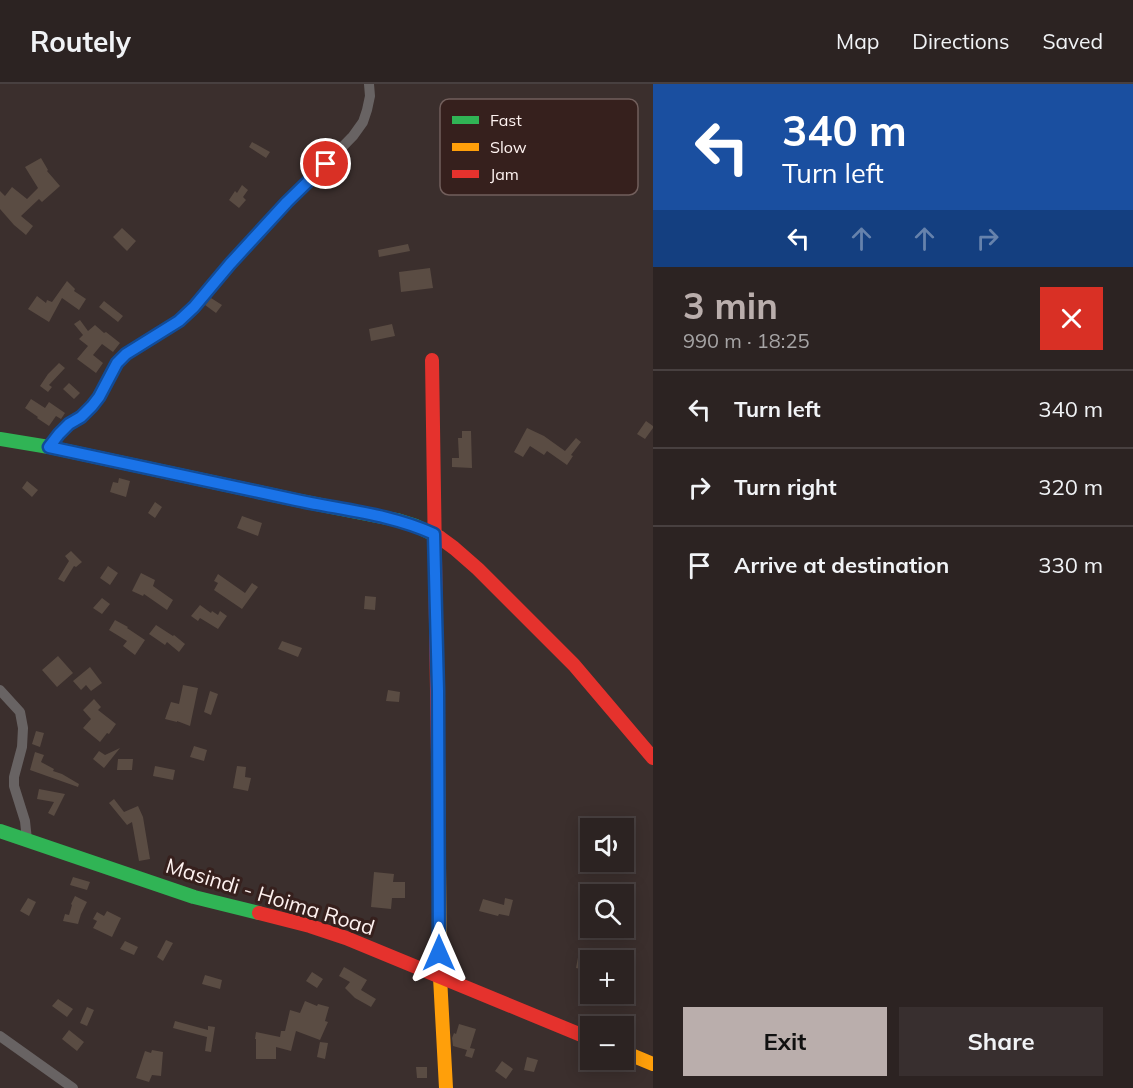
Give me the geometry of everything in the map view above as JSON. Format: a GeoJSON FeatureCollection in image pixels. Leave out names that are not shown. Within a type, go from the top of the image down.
{"type":"FeatureCollection","features":[{"type":"Feature","properties":{"kind":"street"},"geometry":{"type":"LineString","coordinates":[[49,447],[69,424],[81,417],[92,406],[117,363],[126,354],[179,321],[194,307],[287,202],[353,136],[368,110],[369,84]]}},
{"type":"Feature","properties":{"kind":"street"},"geometry":{"type":"LineString","coordinates":[[432,360],[440,976],[446,1088]]}},
{"type":"Feature","properties":{"kind":"street"},"geometry":{"type":"LineString","coordinates":[[0,439],[49,447],[397,520],[434,534],[478,569],[574,664],[653,758]]}},
{"type":"Feature","properties":{"kind":"street"},"geometry":{"type":"LineString","coordinates":[[0,690],[20,712],[23,728],[22,747],[14,777],[14,786],[25,821],[27,840]]}},
{"type":"Feature","properties":{"kind":"street","name":"Masindi - Hoima Road"},"geometry":{"type":"LineString","coordinates":[[0,831],[194,897],[310,926],[346,938],[580,1034]]}},
{"type":"Feature","properties":{"kind":"street"},"geometry":{"type":"LineString","coordinates":[[0,1036],[73,1088]]}},
{"type":"Feature","properties":{"kind":"street"},"geometry":{"type":"LineString","coordinates":[[634,1056],[653,1064]]}},
{"type":"Feature","properties":{"kind":"building"},"geometry":{"type":"Polygon","coordinates":[[[252,142],[270,152],[266,158],[249,147],[252,142]]]}},
{"type":"Feature","properties":{"kind":"building"},"geometry":{"type":"Polygon","coordinates":[[[41,158],[47,171],[60,186],[42,202],[39,199],[21,216],[33,226],[26,235],[0,209],[0,191],[5,196],[12,187],[27,199],[38,188],[25,167],[41,158]]]}},
{"type":"Feature","properties":{"kind":"building"},"geometry":{"type":"Polygon","coordinates":[[[242,185],[248,190],[243,197],[246,200],[239,208],[229,200],[242,185]]]}},
{"type":"Feature","properties":{"kind":"building"},"geometry":{"type":"Polygon","coordinates":[[[122,228],[136,241],[127,251],[113,237],[122,228]]]}},
{"type":"Feature","properties":{"kind":"building"},"geometry":{"type":"Polygon","coordinates":[[[408,244],[410,251],[379,257],[378,250],[408,244]]]}},
{"type":"Feature","properties":{"kind":"building"},"geometry":{"type":"Polygon","coordinates":[[[430,268],[433,288],[401,292],[399,272],[430,268]]]}},
{"type":"Feature","properties":{"kind":"building"},"geometry":{"type":"Polygon","coordinates":[[[67,281],[75,289],[74,291],[86,299],[79,310],[62,298],[49,322],[28,309],[37,296],[46,303],[47,300],[52,302],[67,281]]]}},
{"type":"Feature","properties":{"kind":"building"},"geometry":{"type":"Polygon","coordinates":[[[211,298],[222,305],[216,313],[205,305],[211,298]]]}},
{"type":"Feature","properties":{"kind":"building"},"geometry":{"type":"Polygon","coordinates":[[[104,301],[123,316],[118,322],[99,307],[104,301]]]}},
{"type":"Feature","properties":{"kind":"building"},"geometry":{"type":"Polygon","coordinates":[[[80,320],[88,331],[95,325],[120,343],[113,352],[102,344],[93,355],[103,363],[96,373],[77,359],[88,346],[79,339],[83,335],[74,324],[80,320]]]}},
{"type":"Feature","properties":{"kind":"building"},"geometry":{"type":"Polygon","coordinates":[[[392,324],[395,336],[371,341],[369,329],[392,324]]]}},
{"type":"Feature","properties":{"kind":"building"},"geometry":{"type":"Polygon","coordinates":[[[59,363],[65,368],[49,385],[52,387],[48,392],[40,386],[59,363]]]}},
{"type":"Feature","properties":{"kind":"building"},"geometry":{"type":"Polygon","coordinates":[[[69,383],[80,393],[74,399],[63,389],[69,383]]]}},
{"type":"Feature","properties":{"kind":"building"},"geometry":{"type":"Polygon","coordinates":[[[31,399],[45,408],[49,402],[65,413],[61,419],[56,416],[49,426],[25,408],[31,399]]]}},
{"type":"Feature","properties":{"kind":"building"},"geometry":{"type":"Polygon","coordinates":[[[646,421],[653,428],[645,439],[637,434],[646,421]]]}},
{"type":"Feature","properties":{"kind":"building"},"geometry":{"type":"Polygon","coordinates":[[[527,428],[544,436],[565,451],[576,438],[581,442],[567,465],[547,451],[544,455],[530,446],[523,457],[514,452],[527,428]]]}},
{"type":"Feature","properties":{"kind":"building"},"geometry":{"type":"Polygon","coordinates":[[[462,431],[471,431],[472,468],[452,467],[452,458],[459,458],[458,438],[462,438],[462,431]]]}},
{"type":"Feature","properties":{"kind":"building"},"geometry":{"type":"Polygon","coordinates":[[[119,478],[130,481],[126,497],[110,492],[113,482],[118,483],[119,478]]]}},
{"type":"Feature","properties":{"kind":"building"},"geometry":{"type":"Polygon","coordinates":[[[27,481],[38,490],[32,497],[22,488],[27,481]]]}},
{"type":"Feature","properties":{"kind":"building"},"geometry":{"type":"Polygon","coordinates":[[[155,502],[162,507],[155,518],[148,513],[155,502]]]}},
{"type":"Feature","properties":{"kind":"building"},"geometry":{"type":"Polygon","coordinates":[[[242,516],[262,523],[258,536],[237,528],[242,516]]]}},
{"type":"Feature","properties":{"kind":"building"},"geometry":{"type":"Polygon","coordinates":[[[71,551],[82,562],[74,566],[64,582],[58,579],[69,561],[65,556],[71,551]]]}},
{"type":"Feature","properties":{"kind":"building"},"geometry":{"type":"Polygon","coordinates":[[[108,566],[118,573],[110,585],[100,578],[108,566]]]}},
{"type":"Feature","properties":{"kind":"building"},"geometry":{"type":"Polygon","coordinates":[[[141,573],[155,580],[153,586],[173,600],[167,610],[144,594],[143,596],[132,591],[141,573]]]}},
{"type":"Feature","properties":{"kind":"building"},"geometry":{"type":"Polygon","coordinates":[[[218,574],[245,593],[252,583],[258,587],[242,609],[214,590],[218,583],[214,581],[218,574]]]}},
{"type":"Feature","properties":{"kind":"building"},"geometry":{"type":"Polygon","coordinates":[[[365,596],[376,597],[375,610],[364,609],[365,596]]]}},
{"type":"Feature","properties":{"kind":"building"},"geometry":{"type":"Polygon","coordinates":[[[102,598],[110,604],[102,614],[93,608],[102,598]]]}},
{"type":"Feature","properties":{"kind":"building"},"geometry":{"type":"Polygon","coordinates":[[[200,605],[211,613],[212,611],[218,615],[220,611],[227,616],[218,629],[200,618],[198,621],[191,616],[200,605]]]}},
{"type":"Feature","properties":{"kind":"building"},"geometry":{"type":"Polygon","coordinates":[[[115,620],[145,640],[135,655],[123,646],[127,641],[109,630],[115,620]]]}},
{"type":"Feature","properties":{"kind":"building"},"geometry":{"type":"Polygon","coordinates":[[[156,625],[185,644],[179,652],[167,642],[165,645],[149,634],[156,625]]]}},
{"type":"Feature","properties":{"kind":"building"},"geometry":{"type":"Polygon","coordinates":[[[282,641],[302,648],[298,657],[278,649],[282,641]]]}},
{"type":"Feature","properties":{"kind":"building"},"geometry":{"type":"Polygon","coordinates":[[[58,656],[73,673],[57,687],[42,670],[58,656]]]}},
{"type":"Feature","properties":{"kind":"building"},"geometry":{"type":"Polygon","coordinates":[[[90,667],[102,683],[91,691],[86,685],[81,690],[73,681],[90,667]]]}},
{"type":"Feature","properties":{"kind":"building"},"geometry":{"type":"Polygon","coordinates":[[[183,685],[198,688],[190,726],[165,719],[171,702],[179,704],[183,685]]]}},
{"type":"Feature","properties":{"kind":"building"},"geometry":{"type":"Polygon","coordinates":[[[388,690],[400,692],[399,702],[386,701],[388,690]]]}},
{"type":"Feature","properties":{"kind":"building"},"geometry":{"type":"Polygon","coordinates":[[[210,691],[218,694],[211,715],[204,712],[210,691]]]}},
{"type":"Feature","properties":{"kind":"building"},"geometry":{"type":"Polygon","coordinates":[[[94,699],[101,707],[98,710],[116,724],[100,742],[83,728],[91,719],[83,710],[94,699]]]}},
{"type":"Feature","properties":{"kind":"building"},"geometry":{"type":"Polygon","coordinates":[[[36,731],[44,733],[40,747],[32,744],[36,731]]]}},
{"type":"Feature","properties":{"kind":"building"},"geometry":{"type":"Polygon","coordinates":[[[194,746],[207,750],[204,761],[190,757],[194,746]]]}},
{"type":"Feature","properties":{"kind":"building"},"geometry":{"type":"Polygon","coordinates":[[[120,748],[104,768],[93,759],[99,751],[105,755],[120,748]]]}},
{"type":"Feature","properties":{"kind":"building"},"geometry":{"type":"Polygon","coordinates":[[[35,752],[44,755],[41,762],[79,784],[78,787],[30,770],[35,752]]]}},
{"type":"Feature","properties":{"kind":"building"},"geometry":{"type":"Polygon","coordinates":[[[118,759],[133,759],[132,770],[117,770],[118,759]]]}},
{"type":"Feature","properties":{"kind":"building"},"geometry":{"type":"Polygon","coordinates":[[[155,766],[175,770],[173,780],[153,776],[155,766]]]}},
{"type":"Feature","properties":{"kind":"building"},"geometry":{"type":"Polygon","coordinates":[[[237,766],[246,767],[245,777],[251,778],[248,791],[233,788],[237,766]]]}},
{"type":"Feature","properties":{"kind":"building"},"geometry":{"type":"Polygon","coordinates":[[[39,789],[65,794],[54,816],[48,813],[54,802],[37,799],[39,789]]]}},
{"type":"Feature","properties":{"kind":"building"},"geometry":{"type":"Polygon","coordinates":[[[114,799],[124,812],[138,806],[143,817],[150,859],[139,861],[132,822],[127,825],[109,803],[114,799]]]}},
{"type":"Feature","properties":{"kind":"building"},"geometry":{"type":"Polygon","coordinates":[[[374,872],[394,874],[393,882],[405,882],[405,898],[392,898],[391,909],[371,907],[374,872]]]}},
{"type":"Feature","properties":{"kind":"building"},"geometry":{"type":"Polygon","coordinates":[[[73,877],[90,882],[87,890],[70,885],[73,877]]]}},
{"type":"Feature","properties":{"kind":"building"},"geometry":{"type":"Polygon","coordinates":[[[75,896],[87,902],[78,924],[63,921],[65,914],[69,915],[75,896]]]}},
{"type":"Feature","properties":{"kind":"building"},"geometry":{"type":"Polygon","coordinates":[[[28,898],[36,902],[29,916],[20,911],[28,898]]]}},
{"type":"Feature","properties":{"kind":"building"},"geometry":{"type":"Polygon","coordinates":[[[505,898],[513,900],[509,916],[499,914],[498,916],[479,911],[483,899],[504,905],[505,898]]]}},
{"type":"Feature","properties":{"kind":"building"},"geometry":{"type":"Polygon","coordinates":[[[107,911],[121,918],[112,937],[93,928],[97,921],[93,919],[97,912],[104,916],[107,911]]]}},
{"type":"Feature","properties":{"kind":"building"},"geometry":{"type":"Polygon","coordinates":[[[166,940],[173,943],[163,961],[157,957],[166,940]]]}},
{"type":"Feature","properties":{"kind":"building"},"geometry":{"type":"Polygon","coordinates":[[[125,941],[138,947],[134,955],[120,949],[125,941]]]}},
{"type":"Feature","properties":{"kind":"building"},"geometry":{"type":"Polygon","coordinates":[[[579,952],[580,952],[580,969],[576,968],[579,952]]]}},
{"type":"Feature","properties":{"kind":"building"},"geometry":{"type":"Polygon","coordinates":[[[344,967],[367,980],[361,990],[376,999],[371,1007],[355,998],[345,988],[350,982],[339,976],[344,967]]]}},
{"type":"Feature","properties":{"kind":"building"},"geometry":{"type":"Polygon","coordinates":[[[312,972],[323,979],[317,988],[306,981],[312,972]]]}},
{"type":"Feature","properties":{"kind":"building"},"geometry":{"type":"Polygon","coordinates":[[[205,975],[222,980],[220,989],[202,984],[205,975]]]}},
{"type":"Feature","properties":{"kind":"building"},"geometry":{"type":"Polygon","coordinates":[[[58,999],[73,1009],[67,1017],[52,1006],[58,999]]]}},
{"type":"Feature","properties":{"kind":"building"},"geometry":{"type":"Polygon","coordinates":[[[305,1001],[317,1006],[318,1004],[329,1007],[325,1021],[328,1022],[320,1040],[296,1031],[291,1051],[276,1047],[276,1059],[256,1059],[256,1032],[280,1037],[281,1031],[285,1031],[290,1010],[300,1013],[305,1001]]]}},
{"type":"Feature","properties":{"kind":"building"},"geometry":{"type":"Polygon","coordinates":[[[87,1007],[94,1010],[87,1026],[80,1023],[87,1007]]]}},
{"type":"Feature","properties":{"kind":"building"},"geometry":{"type":"Polygon","coordinates":[[[175,1021],[208,1030],[208,1026],[215,1027],[211,1052],[205,1051],[207,1037],[173,1028],[175,1021]]]}},
{"type":"Feature","properties":{"kind":"building"},"geometry":{"type":"Polygon","coordinates":[[[459,1024],[476,1029],[470,1048],[475,1049],[472,1058],[465,1056],[467,1050],[453,1046],[452,1038],[459,1024]]]}},
{"type":"Feature","properties":{"kind":"building"},"geometry":{"type":"Polygon","coordinates":[[[69,1030],[84,1042],[77,1051],[62,1039],[69,1030]]]}},
{"type":"Feature","properties":{"kind":"building"},"geometry":{"type":"Polygon","coordinates":[[[320,1042],[328,1043],[325,1059],[317,1057],[320,1042]]]}},
{"type":"Feature","properties":{"kind":"building"},"geometry":{"type":"Polygon","coordinates":[[[152,1050],[163,1052],[161,1076],[152,1075],[149,1082],[136,1078],[145,1051],[151,1053],[152,1050]]]}},
{"type":"Feature","properties":{"kind":"building"},"geometry":{"type":"Polygon","coordinates":[[[527,1057],[538,1060],[534,1072],[524,1070],[527,1057]]]}},
{"type":"Feature","properties":{"kind":"building"},"geometry":{"type":"Polygon","coordinates":[[[502,1061],[513,1069],[506,1079],[495,1071],[502,1061]]]}},
{"type":"Feature","properties":{"kind":"building"},"geometry":{"type":"Polygon","coordinates":[[[416,1067],[427,1067],[427,1078],[417,1078],[416,1067]]]}},
{"type":"Feature","properties":{"kind":"traffic: fast"},"geometry":{"type":"LineString","coordinates":[[0,439],[49,447],[397,520],[439,537]]}},
{"type":"Feature","properties":{"kind":"traffic: fast"},"geometry":{"type":"LineString","coordinates":[[0,831],[194,897],[259,913]]}},
{"type":"Feature","properties":{"kind":"traffic: slow"},"geometry":{"type":"LineString","coordinates":[[438,756],[440,977],[446,1088]]}},
{"type":"Feature","properties":{"kind":"traffic: slow"},"geometry":{"type":"LineString","coordinates":[[634,1056],[653,1064]]}},
{"type":"Feature","properties":{"kind":"traffic: jam"},"geometry":{"type":"LineString","coordinates":[[432,360],[438,756]]}},
{"type":"Feature","properties":{"kind":"traffic: jam"},"geometry":{"type":"LineString","coordinates":[[439,537],[478,569],[574,665],[653,758]]}},
{"type":"Feature","properties":{"kind":"traffic: jam"},"geometry":{"type":"LineString","coordinates":[[259,913],[346,938],[580,1034]]}},
{"type":"Feature","properties":{"kind":"route"},"geometry":{"type":"LineString","coordinates":[[326,164],[287,202],[194,307],[179,321],[126,354],[117,363],[92,406],[81,417],[69,424],[49,447],[397,520],[434,534],[438,691],[439,953]]}}]}
